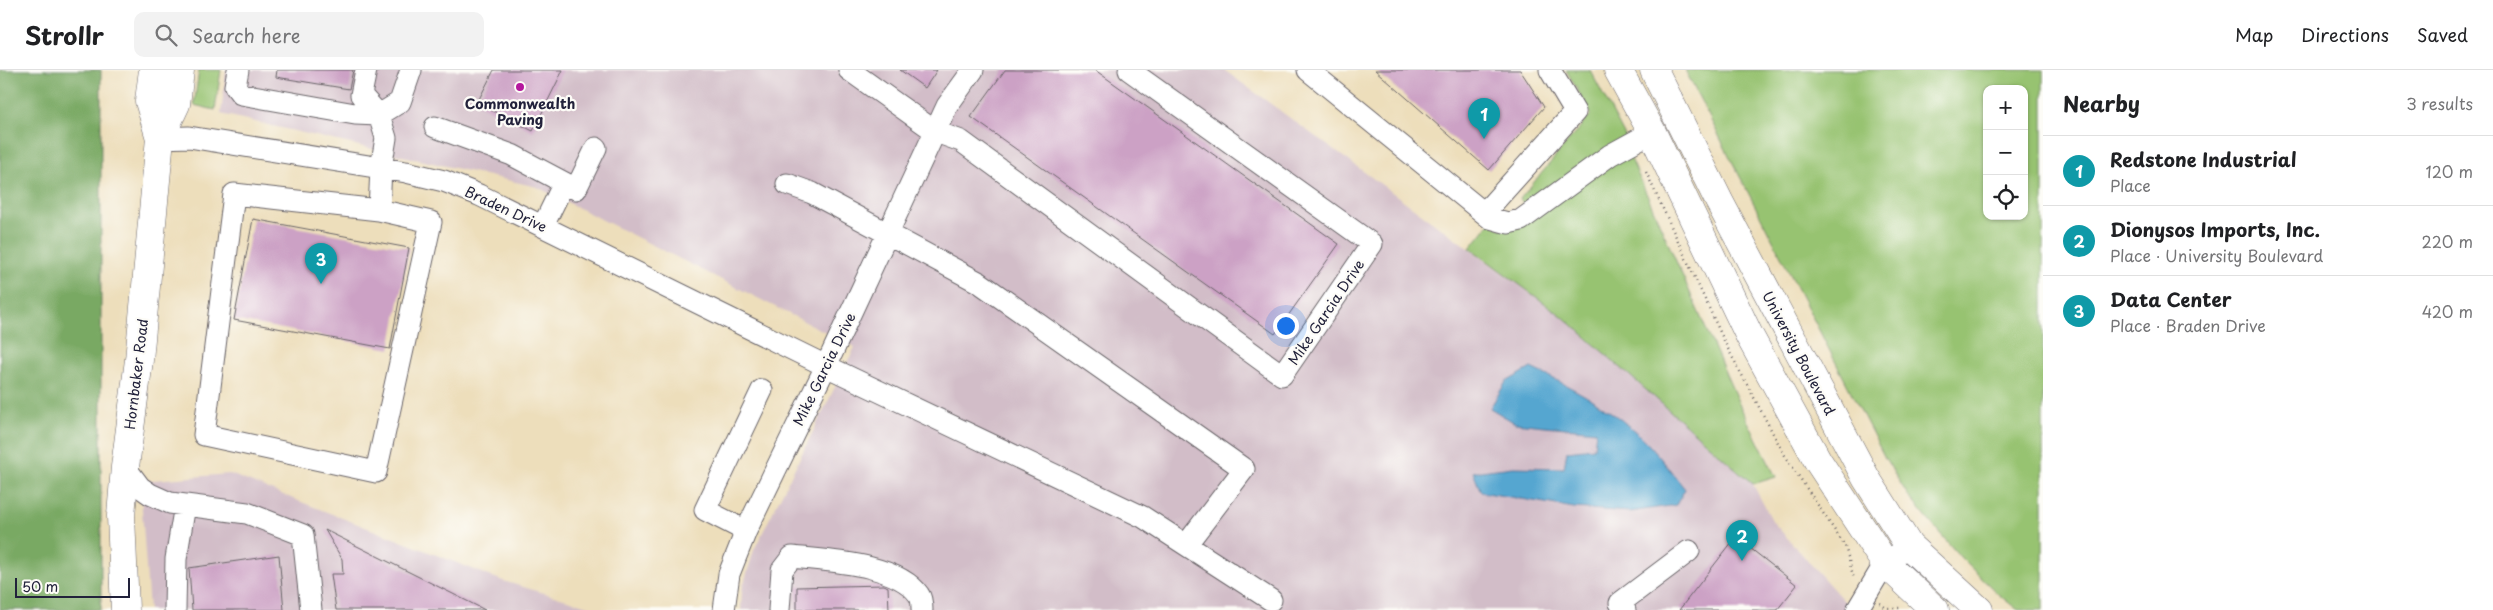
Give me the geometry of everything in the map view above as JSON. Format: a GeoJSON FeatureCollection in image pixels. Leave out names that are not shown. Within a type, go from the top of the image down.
{"type":"FeatureCollection","features":[{"type":"Feature","properties":{"kind":"main road","name":"Hornbaker Road"},"geometry":{"type":"LineString","coordinates":[[153,70],[149,102],[160,138]]}},
{"type":"Feature","properties":{"kind":"main road","name":"Hornbaker Road"},"geometry":{"type":"LineString","coordinates":[[124,610],[121,516],[125,467],[139,360],[160,138],[176,104],[180,70]]}},
{"type":"Feature","properties":{"kind":"main road"},"geometry":{"type":"LineString","coordinates":[[1618,70],[1652,132],[1686,208],[1749,335],[1818,461],[1885,563],[1935,610]]}},
{"type":"Feature","properties":{"kind":"main road","name":"University Boulevard"},"geometry":{"type":"LineString","coordinates":[[1654,70],[1788,333],[1866,478],[1909,546],[1979,610]]}},
{"type":"Feature","properties":{"kind":"street"},"geometry":{"type":"LineString","coordinates":[[238,70],[235,86],[241,94],[355,114],[379,115],[400,102],[411,70]]}},
{"type":"Feature","properties":{"kind":"street"},"geometry":{"type":"LineString","coordinates":[[366,70],[361,95],[379,115],[386,138],[381,168],[379,210]]}},
{"type":"Feature","properties":{"kind":"street","name":"Mike Garcia Drive"},"geometry":{"type":"LineString","coordinates":[[850,70],[936,132],[960,140],[1282,375],[1372,244],[1129,70]]}},
{"type":"Feature","properties":{"kind":"street","name":"Mike Garcia Drive"},"geometry":{"type":"LineString","coordinates":[[724,610],[729,574],[746,530],[826,366],[947,106],[973,70]]}},
{"type":"Feature","properties":{"kind":"street"},"geometry":{"type":"LineString","coordinates":[[1308,70],[1484,213],[1501,223],[1521,220],[1610,155],[1652,132]]}},
{"type":"Feature","properties":{"kind":"street"},"geometry":{"type":"LineString","coordinates":[[1484,213],[1575,112],[1550,70]]}},
{"type":"Feature","properties":{"kind":"street"},"geometry":{"type":"LineString","coordinates":[[434,127],[512,155],[576,189],[596,148]]}},
{"type":"Feature","properties":{"kind":"street","name":"Braden Drive"},"geometry":{"type":"LineString","coordinates":[[160,138],[189,137],[381,168],[444,181],[479,194],[826,366],[1143,518],[1271,600]]}},
{"type":"Feature","properties":{"kind":"street"},"geometry":{"type":"LineString","coordinates":[[543,226],[564,183]]}},
{"type":"Feature","properties":{"kind":"street"},"geometry":{"type":"LineString","coordinates":[[786,184],[812,192],[980,282],[1244,469],[1186,545]]}},
{"type":"Feature","properties":{"kind":"street"},"geometry":{"type":"LineString","coordinates":[[234,194],[379,210],[431,222],[376,472],[204,435],[234,194]]}},
{"type":"Feature","properties":{"kind":"street"},"geometry":{"type":"LineString","coordinates":[[746,530],[705,510],[762,390]]}},
{"type":"Feature","properties":{"kind":"street"},"geometry":{"type":"LineString","coordinates":[[125,467],[140,487],[170,503],[247,512],[303,536],[311,610]]}},
{"type":"Feature","properties":{"kind":"street"},"geometry":{"type":"LineString","coordinates":[[175,610],[176,559],[185,505]]}},
{"type":"Feature","properties":{"kind":"street"},"geometry":{"type":"LineString","coordinates":[[1857,610],[1885,563],[1909,546]]}},
{"type":"Feature","properties":{"kind":"street"},"geometry":{"type":"LineString","coordinates":[[1625,610],[1620,603],[1689,551]]}},
{"type":"Feature","properties":{"kind":"street"},"geometry":{"type":"LineString","coordinates":[[779,610],[782,570],[792,557],[862,565],[902,580],[920,596],[922,610]]}},
{"type":"Feature","properties":{"kind":"path"},"geometry":{"type":"LineString","coordinates":[[1886,608],[1900,608],[1904,610]]}},
{"type":"Feature","properties":{"kind":"shaded area"},"geometry":{"type":"Polygon","coordinates":[[[226,70],[1224,70],[1562,316],[1748,475],[1773,522],[1852,610],[741,610],[742,590],[754,550],[855,347],[537,187],[221,114],[226,70]]]}},
{"type":"Feature","properties":{"kind":"shaded area"},"geometry":{"type":"Polygon","coordinates":[[[230,474],[503,581],[601,610],[149,610],[140,481],[230,474]]]}},
{"type":"Feature","properties":{"kind":"green space"},"geometry":{"type":"Polygon","coordinates":[[[0,70],[101,70],[101,610],[0,610],[0,70]]]}},
{"type":"Feature","properties":{"kind":"green space"},"geometry":{"type":"Polygon","coordinates":[[[199,70],[221,70],[215,110],[194,105],[199,70]]]}},
{"type":"Feature","properties":{"kind":"green space"},"geometry":{"type":"Polygon","coordinates":[[[1566,70],[1590,70],[1627,140],[1529,209],[1520,199],[1591,114],[1566,70]]]}},
{"type":"Feature","properties":{"kind":"green space"},"geometry":{"type":"Polygon","coordinates":[[[1685,70],[2043,70],[2043,610],[2018,610],[1999,595],[1962,559],[1909,497],[1885,458],[1685,70]]]}},
{"type":"Feature","properties":{"kind":"green space"},"geometry":{"type":"Polygon","coordinates":[[[1628,152],[1740,406],[1776,477],[1753,484],[1562,316],[1470,248],[1490,223],[1501,229],[1628,152]]]}},
{"type":"Feature","properties":{"kind":"water"},"geometry":{"type":"Polygon","coordinates":[[[1531,368],[1594,401],[1636,432],[1654,450],[1685,489],[1676,505],[1630,512],[1574,508],[1481,492],[1473,472],[1513,467],[1564,468],[1567,451],[1594,448],[1596,431],[1515,423],[1490,408],[1506,382],[1531,368]]]}},
{"type":"Feature","properties":{"kind":"building"},"geometry":{"type":"Polygon","coordinates":[[[277,70],[353,70],[349,89],[276,77],[277,70]]]}},
{"type":"Feature","properties":{"kind":"building","name":"Commonwealth Paving"},"geometry":{"type":"Polygon","coordinates":[[[494,70],[563,70],[533,131],[477,103],[494,70]]]}},
{"type":"Feature","properties":{"kind":"building"},"geometry":{"type":"Polygon","coordinates":[[[900,70],[937,70],[925,88],[900,70]]]}},
{"type":"Feature","properties":{"kind":"building"},"geometry":{"type":"Polygon","coordinates":[[[1005,70],[1095,70],[1339,244],[1275,334],[971,117],[1005,70]]]}},
{"type":"Feature","properties":{"kind":"building"},"geometry":{"type":"Polygon","coordinates":[[[1375,70],[1520,70],[1544,107],[1489,170],[1375,70]]]}},
{"type":"Feature","properties":{"kind":"building"},"geometry":{"type":"Polygon","coordinates":[[[253,219],[409,248],[390,349],[234,320],[253,219]]]}},
{"type":"Feature","properties":{"kind":"building"},"geometry":{"type":"Polygon","coordinates":[[[325,530],[485,610],[336,610],[331,574],[343,574],[342,559],[325,530]]]}},
{"type":"Feature","properties":{"kind":"building"},"geometry":{"type":"Polygon","coordinates":[[[1736,537],[1797,585],[1777,610],[1679,610],[1736,537]]]}},
{"type":"Feature","properties":{"kind":"building"},"geometry":{"type":"Polygon","coordinates":[[[279,555],[284,610],[192,610],[189,568],[279,555]]]}},
{"type":"Feature","properties":{"kind":"building"},"geometry":{"type":"Polygon","coordinates":[[[884,585],[888,587],[889,610],[797,610],[797,587],[884,585]]]}},
{"type":"Feature","properties":{"kind":"place","name":"Commonwealth Paving"},"geometry":{"type":"Point","coordinates":[520,87]}},
{"type":"Feature","properties":{"kind":"place","name":"Redstone Industrial"},"geometry":{"type":"Point","coordinates":[1484,139]}},
{"type":"Feature","properties":{"kind":"place","name":"Data Center"},"geometry":{"type":"Point","coordinates":[321,284]}},
{"type":"Feature","properties":{"kind":"place","name":"Dionysos Imports, Inc."},"geometry":{"type":"Point","coordinates":[1742,561]}}]}
